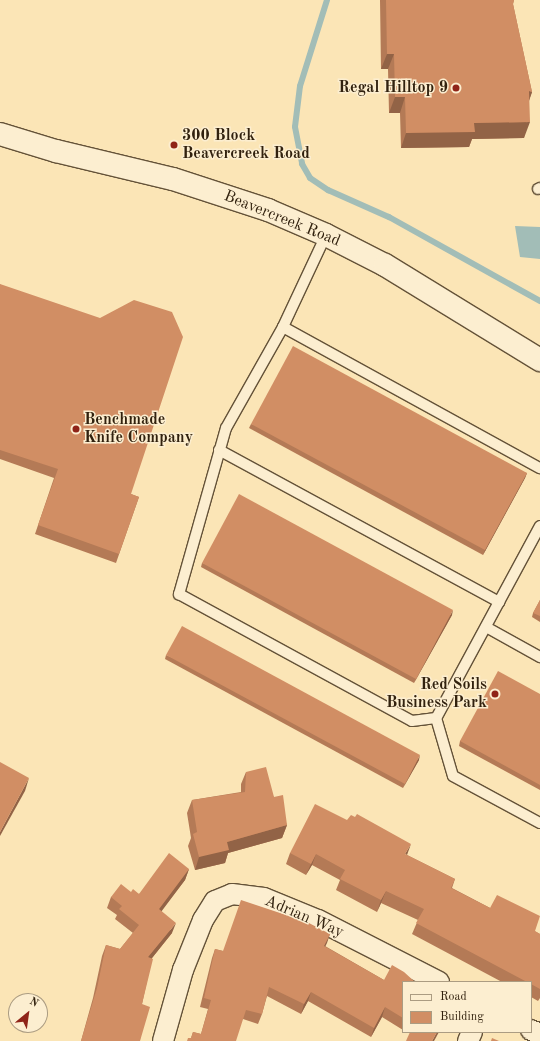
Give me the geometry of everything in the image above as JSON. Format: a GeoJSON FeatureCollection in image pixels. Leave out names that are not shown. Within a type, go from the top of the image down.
{"type":"FeatureCollection","features":[{"type":"Feature","properties":{"kind":"main road","name":"Beavercreek Road"},"geometry":{"type":"LineString","coordinates":[[0,134],[56,151],[216,192],[326,235],[385,265],[540,360]]}},
{"type":"Feature","properties":{"kind":"street","name":"Adrian Way"},"geometry":{"type":"LineString","coordinates":[[162,1041],[183,970],[203,920],[215,901],[232,894],[264,898],[318,920],[437,981]]}},
{"type":"Feature","properties":{"kind":"lane"},"geometry":{"type":"LineString","coordinates":[[326,235],[282,328],[226,428],[179,594],[412,721],[436,718]]}},
{"type":"Feature","properties":{"kind":"lane"},"geometry":{"type":"LineString","coordinates":[[282,328],[540,468]]}},
{"type":"Feature","properties":{"kind":"lane"},"geometry":{"type":"LineString","coordinates":[[219,450],[499,602]]}},
{"type":"Feature","properties":{"kind":"lane"},"geometry":{"type":"LineString","coordinates":[[540,526],[436,718],[453,776],[540,824]]}},
{"type":"Feature","properties":{"kind":"lane"},"geometry":{"type":"LineString","coordinates":[[486,627],[540,657]]}},
{"type":"Feature","properties":{"kind":"water"},"geometry":{"type":"Polygon","coordinates":[[[515,226],[540,227],[540,259],[520,257],[515,226]]]}},
{"type":"Feature","properties":{"kind":"building","name":"Regal Hilltop 9"},"geometry":{"type":"Polygon","coordinates":[[[386,0],[514,0],[513,4],[532,92],[529,91],[530,122],[474,123],[475,132],[406,133],[405,97],[395,97],[394,54],[387,54],[386,0]]]}},
{"type":"Feature","properties":{"kind":"building","name":"Benchmade Knife Company"},"geometry":{"type":"Polygon","coordinates":[[[0,284],[100,318],[134,300],[172,312],[183,337],[131,494],[139,497],[119,554],[38,525],[58,469],[0,450],[0,284]]]}},
{"type":"Feature","properties":{"kind":"building"},"geometry":{"type":"Polygon","coordinates":[[[293,346],[527,473],[485,550],[251,424],[293,346]]]}},
{"type":"Feature","properties":{"kind":"building"},"geometry":{"type":"Polygon","coordinates":[[[239,494],[453,610],[416,679],[202,563],[239,494]]]}},
{"type":"Feature","properties":{"kind":"building"},"geometry":{"type":"Polygon","coordinates":[[[540,600],[540,616],[533,613],[540,600]]]}},
{"type":"Feature","properties":{"kind":"building"},"geometry":{"type":"Polygon","coordinates":[[[182,626],[420,755],[405,784],[166,655],[182,626]]]}},
{"type":"Feature","properties":{"kind":"building"},"geometry":{"type":"Polygon","coordinates":[[[498,671],[540,694],[540,785],[460,741],[498,671]]]}},
{"type":"Feature","properties":{"kind":"building"},"geometry":{"type":"Polygon","coordinates":[[[0,762],[29,778],[0,832],[0,762]]]}},
{"type":"Feature","properties":{"kind":"building"},"geometry":{"type":"Polygon","coordinates":[[[266,767],[274,797],[283,795],[287,825],[227,842],[229,850],[199,857],[193,834],[197,832],[192,800],[245,792],[246,772],[266,767]]]}},
{"type":"Feature","properties":{"kind":"building"},"geometry":{"type":"Polygon","coordinates":[[[315,804],[347,820],[351,815],[355,817],[357,814],[411,844],[405,854],[455,879],[451,888],[490,908],[497,895],[540,916],[535,931],[540,934],[540,989],[532,985],[532,981],[525,981],[416,923],[424,909],[386,891],[381,900],[340,879],[345,870],[316,854],[311,864],[290,853],[315,804]]]}},
{"type":"Feature","properties":{"kind":"building"},"geometry":{"type":"Polygon","coordinates":[[[169,853],[189,869],[159,909],[176,923],[148,957],[153,959],[142,1004],[150,1007],[140,1041],[81,1041],[97,988],[106,945],[120,949],[139,925],[119,909],[122,906],[111,897],[121,884],[131,892],[133,889],[139,894],[169,853]]]}},
{"type":"Feature","properties":{"kind":"building"},"geometry":{"type":"Polygon","coordinates":[[[241,900],[307,922],[330,934],[324,946],[384,980],[392,965],[404,972],[414,981],[402,981],[402,1017],[385,1007],[374,1028],[311,992],[304,1004],[269,987],[262,1014],[246,1010],[236,1041],[187,1041],[188,1038],[191,1038],[193,1032],[201,1034],[211,1000],[204,998],[215,949],[223,951],[241,900]]]}},
{"type":"Feature","properties":{"kind":"building"},"geometry":{"type":"Polygon","coordinates":[[[410,1033],[436,1033],[432,1041],[406,1041],[410,1033]]]}},
{"type":"Feature","properties":{"kind":"building"},"geometry":{"type":"Polygon","coordinates":[[[492,1038],[499,1041],[491,1041],[492,1038]]]}},
{"type":"Feature","properties":{"kind":"waterway"},"geometry":{"type":"LineString","coordinates":[[327,0],[300,86],[295,127],[302,164],[310,178],[328,190],[389,217],[540,301]]}},
{"type":"Feature","properties":{"kind":"place","name":"Regal Hilltop 9"},"geometry":{"type":"Point","coordinates":[456,88]}},
{"type":"Feature","properties":{"kind":"place","name":"300 Block Beavercreek Road"},"geometry":{"type":"Point","coordinates":[174,145]}},
{"type":"Feature","properties":{"kind":"place","name":"Benchmade Knife Company"},"geometry":{"type":"Point","coordinates":[76,429]}},
{"type":"Feature","properties":{"kind":"place","name":"Red Soils Business Park"},"geometry":{"type":"Point","coordinates":[495,694]}}]}
